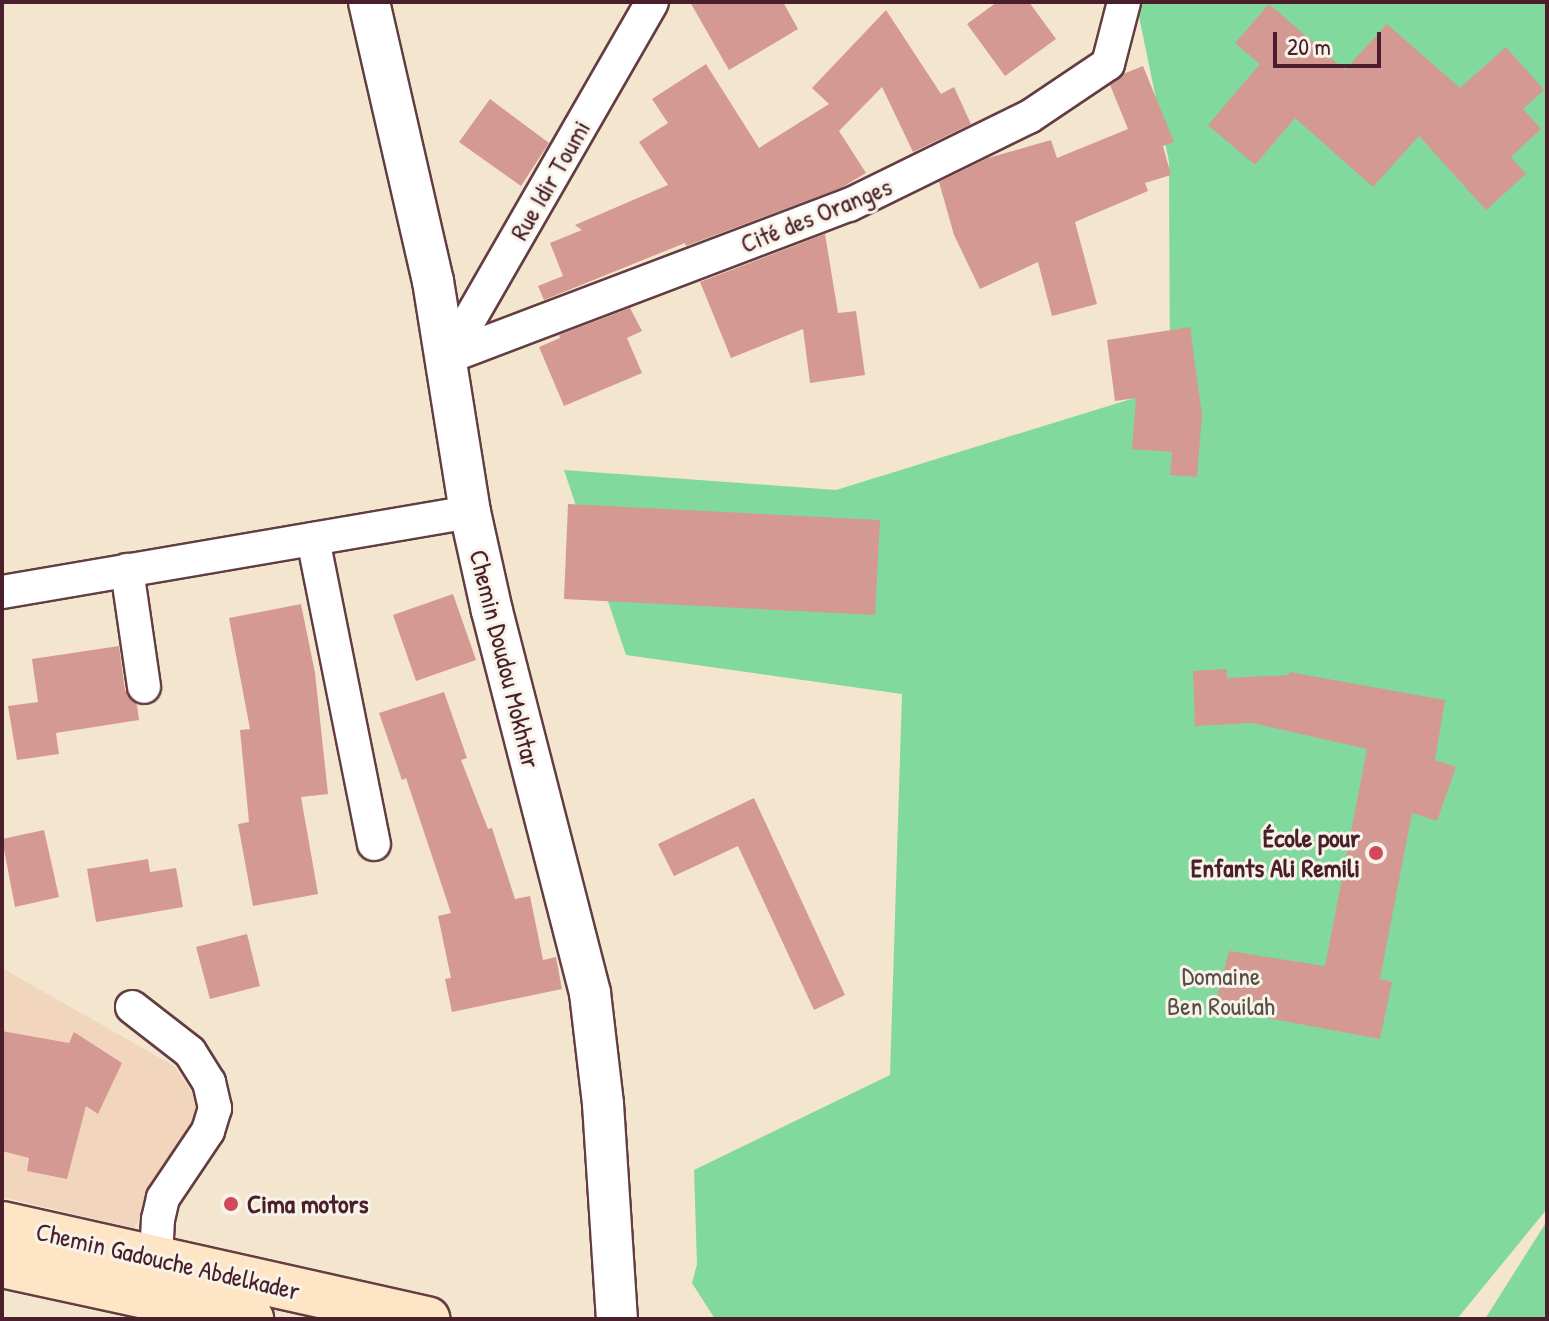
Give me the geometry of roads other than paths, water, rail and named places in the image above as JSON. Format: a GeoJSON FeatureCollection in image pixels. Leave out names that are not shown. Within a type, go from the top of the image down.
{"type":"FeatureCollection","features":[{"type":"Feature","properties":{"kind":"main road","name":"Chemin Gadouche Abdelkader"},"geometry":{"type":"LineString","coordinates":[[2,1224],[428,1319]]}},
{"type":"Feature","properties":{"kind":"main road","name":"Chemin Gadouche Abdelkader"},"geometry":{"type":"LineString","coordinates":[[2,1265],[251,1319]]}},
{"type":"Feature","properties":{"kind":"street","name":"Chemin Doudou Mokhtar"},"geometry":{"type":"LineString","coordinates":[[369,2],[406,157],[448,357],[470,512],[495,627],[590,993],[603,1104],[617,1319]]}},
{"type":"Feature","properties":{"kind":"street","name":"Rue Idir Toumi"},"geometry":{"type":"LineString","coordinates":[[448,357],[652,2]]}},
{"type":"Feature","properties":{"kind":"street","name":"Cité des Oranges"},"geometry":{"type":"LineString","coordinates":[[448,357],[849,205],[1029,117],[1108,64],[1124,2]]}},
{"type":"Feature","properties":{"kind":"street"},"geometry":{"type":"LineString","coordinates":[[2,592],[470,512]]}},
{"type":"Feature","properties":{"kind":"street"},"geometry":{"type":"LineString","coordinates":[[313,539],[374,844]]}},
{"type":"Feature","properties":{"kind":"street"},"geometry":{"type":"LineString","coordinates":[[127,570],[144,687]]}},
{"type":"Feature","properties":{"kind":"street"},"geometry":{"type":"LineString","coordinates":[[132,1007],[190,1052],[209,1082],[215,1108],[208,1131],[163,1198],[158,1219],[156,1259]]}},
{"type":"Feature","properties":{"kind":"place","name":"École pour Enfants Ali Remili"},"geometry":{"type":"Point","coordinates":[1376,853]}},
{"type":"Feature","properties":{"kind":"place","name":"Cima motors"},"geometry":{"type":"Point","coordinates":[231,1204]}},
{"type":"Feature","properties":{"kind":"park label","name":"Domaine Ben Rouilah"},"geometry":{"type":"Point","coordinates":[1221,991]}}]}
